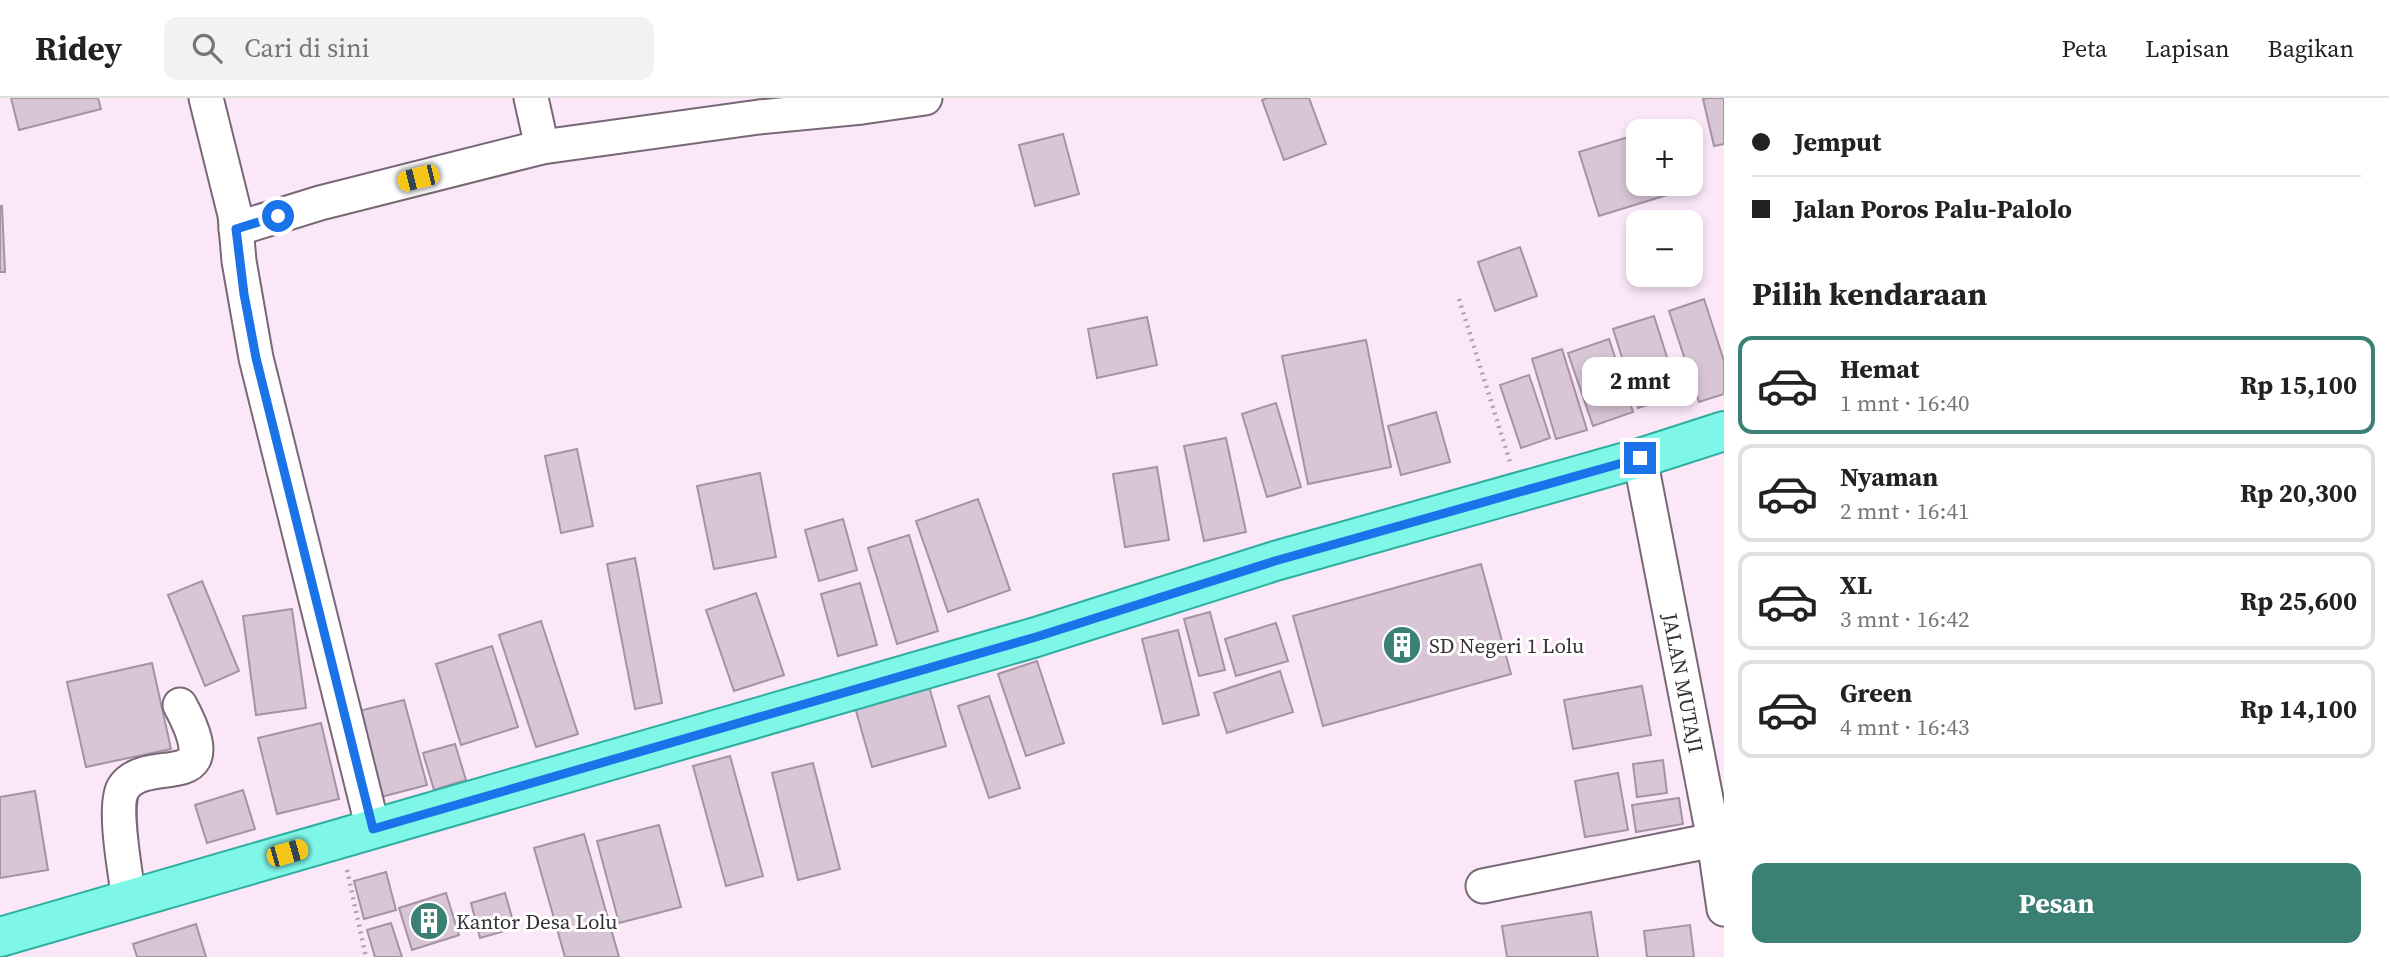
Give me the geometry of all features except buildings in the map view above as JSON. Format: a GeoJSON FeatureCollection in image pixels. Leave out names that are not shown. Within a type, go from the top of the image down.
{"type":"FeatureCollection","features":[{"type":"Feature","properties":{"kind":"main road"},"geometry":{"type":"LineString","coordinates":[[0,937],[1036,637],[1275,561],[1640,458],[1724,431]]}},
{"type":"Feature","properties":{"kind":"street"},"geometry":{"type":"LineString","coordinates":[[206,98],[235,215],[244,294],[256,358],[356,834]]}},
{"type":"Feature","properties":{"kind":"street"},"geometry":{"type":"LineString","coordinates":[[531,98],[542,147]]}},
{"type":"Feature","properties":{"kind":"street"},"geometry":{"type":"LineString","coordinates":[[236,229],[320,203],[542,147],[925,98]]}},
{"type":"Feature","properties":{"kind":"street","name":"JALAN MUTAJI"},"geometry":{"type":"LineString","coordinates":[[1640,458],[1714,840],[1724,909]]}},
{"type":"Feature","properties":{"kind":"street"},"geometry":{"type":"LineString","coordinates":[[129,899],[119,820],[123,787],[138,776],[177,769],[191,762],[197,750],[193,729],[180,705]]}},
{"type":"Feature","properties":{"kind":"street"},"geometry":{"type":"LineString","coordinates":[[1483,886],[1714,840]]}},
{"type":"Feature","properties":{"kind":"path"},"geometry":{"type":"LineString","coordinates":[[1459,299],[1519,491]]}},
{"type":"Feature","properties":{"kind":"path"},"geometry":{"type":"LineString","coordinates":[[356,834],[366,957]]}},
{"type":"Feature","properties":{"kind":"place","name":"SD Negeri 1 Lolu"},"geometry":{"type":"Point","coordinates":[1402,645]}},
{"type":"Feature","properties":{"kind":"place","name":"Kantor Desa Lolu"},"geometry":{"type":"Point","coordinates":[429,921]}},
{"type":"Feature","properties":{"kind":"route"},"geometry":{"type":"LineString","coordinates":[[278,216],[236,229],[244,294],[256,358],[373,829],[1036,637],[1275,561],[1640,458]]}}]}
